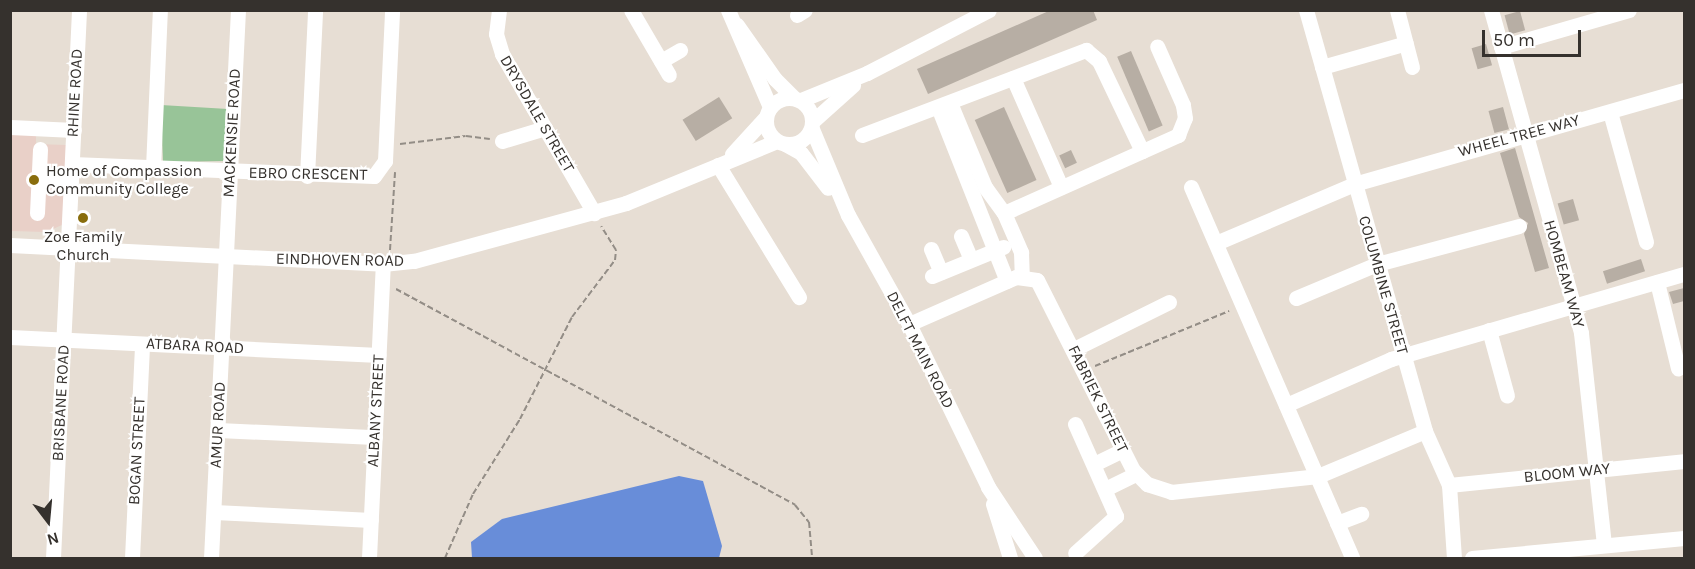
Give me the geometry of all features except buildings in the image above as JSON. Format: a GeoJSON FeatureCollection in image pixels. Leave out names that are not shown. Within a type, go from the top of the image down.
{"type":"FeatureCollection","features":[{"type":"Feature","properties":{"kind":"street","name":"RHINE ROAD"},"geometry":{"type":"LineString","coordinates":[[68,248],[79,10]]}},
{"type":"Feature","properties":{"kind":"street"},"geometry":{"type":"LineString","coordinates":[[153,168],[160,10]]}},
{"type":"Feature","properties":{"kind":"street","name":"MACKENSIE ROAD"},"geometry":{"type":"LineString","coordinates":[[226,256],[238,10]]}},
{"type":"Feature","properties":{"kind":"street"},"geometry":{"type":"LineString","coordinates":[[307,176],[315,10]]}},
{"type":"Feature","properties":{"kind":"street","name":"EBRO CRESCENT"},"geometry":{"type":"LineString","coordinates":[[72,164],[307,176],[374,176],[383,166],[392,10]]}},
{"type":"Feature","properties":{"kind":"street","name":"DRYSDALE STREET"},"geometry":{"type":"LineString","coordinates":[[499,10],[498,45],[594,213]]}},
{"type":"Feature","properties":{"kind":"street"},"geometry":{"type":"LineString","coordinates":[[632,10],[669,75]]}},
{"type":"Feature","properties":{"kind":"street"},"geometry":{"type":"LineString","coordinates":[[768,112],[781,99],[798,99],[867,73],[967,15],[989,10]]}},
{"type":"Feature","properties":{"kind":"street","name":"COLUMBINE STREET"},"geometry":{"type":"LineString","coordinates":[[1306,10],[1425,432],[1449,485],[1454,558]]}},
{"type":"Feature","properties":{"kind":"street"},"geometry":{"type":"LineString","coordinates":[[1397,10],[1412,67]]}},
{"type":"Feature","properties":{"kind":"street","name":"HOMBEAM WAY"},"geometry":{"type":"LineString","coordinates":[[1491,10],[1574,306],[1584,352],[1604,544]]}},
{"type":"Feature","properties":{"kind":"street"},"geometry":{"type":"LineString","coordinates":[[1501,47],[1629,10]]}},
{"type":"Feature","properties":{"kind":"street"},"geometry":{"type":"LineString","coordinates":[[731,17],[768,112],[768,131],[781,143],[801,141],[812,125],[867,73]]}},
{"type":"Feature","properties":{"kind":"street"},"geometry":{"type":"LineString","coordinates":[[731,17],[775,79],[798,99],[812,125]]}},
{"type":"Feature","properties":{"kind":"street"},"geometry":{"type":"LineString","coordinates":[[1322,67],[1406,44]]}},
{"type":"Feature","properties":{"kind":"street"},"geometry":{"type":"LineString","coordinates":[[1004,213],[1178,135],[1185,118],[1157,46]]}},
{"type":"Feature","properties":{"kind":"street"},"geometry":{"type":"LineString","coordinates":[[661,61],[680,50]]}},
{"type":"Feature","properties":{"kind":"street"},"geometry":{"type":"LineString","coordinates":[[862,135],[944,106],[1079,50],[1090,52],[1142,151]]}},
{"type":"Feature","properties":{"kind":"street"},"geometry":{"type":"LineString","coordinates":[[1013,78],[1061,187]]}},
{"type":"Feature","properties":{"kind":"street","name":"WHEEL TREE WAY"},"geometry":{"type":"LineString","coordinates":[[1216,243],[1354,184],[1684,90]]}},
{"type":"Feature","properties":{"kind":"street"},"geometry":{"type":"LineString","coordinates":[[944,106],[985,187],[1004,213],[1020,252],[1014,278]]}},
{"type":"Feature","properties":{"kind":"street"},"geometry":{"type":"LineString","coordinates":[[944,106],[996,249],[1014,278]]}},
{"type":"Feature","properties":{"kind":"street","name":"EINDHOVEN ROAD"},"geometry":{"type":"LineString","coordinates":[[722,162],[768,112]]}},
{"type":"Feature","properties":{"kind":"street"},"geometry":{"type":"LineString","coordinates":[[1610,112],[1646,242]]}},
{"type":"Feature","properties":{"kind":"street","name":"DELFT MAIN ROAD"},"geometry":{"type":"LineString","coordinates":[[812,125],[848,215],[909,324],[988,487],[1035,558]]}},
{"type":"Feature","properties":{"kind":"street"},"geometry":{"type":"LineString","coordinates":[[10,127],[74,130]]}},
{"type":"Feature","properties":{"kind":"street"},"geometry":{"type":"LineString","coordinates":[[502,141],[545,128]]}},
{"type":"Feature","properties":{"kind":"street","name":"EINDHOVEN ROAD"},"geometry":{"type":"LineString","coordinates":[[10,245],[383,264],[433,258],[594,213],[722,162],[781,143]]}},
{"type":"Feature","properties":{"kind":"street","name":"DELFT MAIN ROAD"},"geometry":{"type":"LineString","coordinates":[[781,143],[801,153],[848,215]]}},
{"type":"Feature","properties":{"kind":"street"},"geometry":{"type":"LineString","coordinates":[[38,213],[40,149]]}},
{"type":"Feature","properties":{"kind":"street"},"geometry":{"type":"LineString","coordinates":[[722,162],[799,297]]}},
{"type":"Feature","properties":{"kind":"street"},"geometry":{"type":"LineString","coordinates":[[39,179],[71,180]]}},
{"type":"Feature","properties":{"kind":"street"},"geometry":{"type":"LineString","coordinates":[[1191,187],[1353,558]]}},
{"type":"Feature","properties":{"kind":"street"},"geometry":{"type":"LineString","coordinates":[[1296,297],[1377,264],[1519,226]]}},
{"type":"Feature","properties":{"kind":"street"},"geometry":{"type":"LineString","coordinates":[[962,236],[971,259]]}},
{"type":"Feature","properties":{"kind":"street","name":"BRISBANE ROAD"},"geometry":{"type":"LineString","coordinates":[[53,558],[68,248]]}},
{"type":"Feature","properties":{"kind":"street"},"geometry":{"type":"LineString","coordinates":[[931,249],[937,274],[996,249],[1020,252]]}},
{"type":"Feature","properties":{"kind":"street","name":"AMUR ROAD"},"geometry":{"type":"LineString","coordinates":[[211,558],[226,256]]}},
{"type":"Feature","properties":{"kind":"street","name":"ALBANY STREET"},"geometry":{"type":"LineString","coordinates":[[369,558],[383,264]]}},
{"type":"Feature","properties":{"kind":"street"},"geometry":{"type":"LineString","coordinates":[[1286,405],[1403,355],[1684,274]]}},
{"type":"Feature","properties":{"kind":"street"},"geometry":{"type":"LineString","coordinates":[[909,324],[1014,278]]}},
{"type":"Feature","properties":{"kind":"street","name":"FABRIEK STREET"},"geometry":{"type":"LineString","coordinates":[[1014,278],[1042,284],[1136,474]]}},
{"type":"Feature","properties":{"kind":"street"},"geometry":{"type":"LineString","coordinates":[[1657,282],[1678,368]]}},
{"type":"Feature","properties":{"kind":"street"},"geometry":{"type":"LineString","coordinates":[[1074,349],[1169,302]]}},
{"type":"Feature","properties":{"kind":"street"},"geometry":{"type":"LineString","coordinates":[[1489,330],[1507,396]]}},
{"type":"Feature","properties":{"kind":"street","name":"ATBARA ROAD"},"geometry":{"type":"LineString","coordinates":[[10,337],[379,355]]}},
{"type":"Feature","properties":{"kind":"street","name":"BOGAN STREET"},"geometry":{"type":"LineString","coordinates":[[132,558],[142,344]]}},
{"type":"Feature","properties":{"kind":"street"},"geometry":{"type":"LineString","coordinates":[[1075,424],[1116,516],[1075,553]]}},
{"type":"Feature","properties":{"kind":"street"},"geometry":{"type":"LineString","coordinates":[[218,430],[375,437]]}},
{"type":"Feature","properties":{"kind":"street"},"geometry":{"type":"LineString","coordinates":[[1105,489],[1136,474],[1156,489],[1171,492],[1318,476],[1425,432]]}},
{"type":"Feature","properties":{"kind":"street"},"geometry":{"type":"LineString","coordinates":[[1094,464],[1124,450]]}},
{"type":"Feature","properties":{"kind":"street","name":"BLOOM WAY"},"geometry":{"type":"LineString","coordinates":[[1449,485],[1684,460]]}},
{"type":"Feature","properties":{"kind":"street","name":"DELFT MAIN ROAD"},"geometry":{"type":"LineString","coordinates":[[988,487],[1010,558]]}},
{"type":"Feature","properties":{"kind":"street"},"geometry":{"type":"LineString","coordinates":[[214,512],[371,520]]}},
{"type":"Feature","properties":{"kind":"street"},"geometry":{"type":"LineString","coordinates":[[1337,523],[1360,514]]}},
{"type":"Feature","properties":{"kind":"street"},"geometry":{"type":"LineString","coordinates":[[1472,558],[1684,538]]}},
{"type":"Feature","properties":{"kind":"path"},"geometry":{"type":"LineString","coordinates":[[385,146],[466,136],[502,141]]}},
{"type":"Feature","properties":{"kind":"path"},"geometry":{"type":"LineString","coordinates":[[445,558],[473,494],[520,419],[572,317],[615,260],[616,250],[594,213]]}},
{"type":"Feature","properties":{"kind":"path"},"geometry":{"type":"LineString","coordinates":[[382,283],[417,297],[795,505],[809,522],[812,558]]}},
{"type":"Feature","properties":{"kind":"path"},"geometry":{"type":"LineString","coordinates":[[1085,371],[1242,305]]}},
{"type":"Feature","properties":{"kind":"shaded area","name":"Home of Compassion Community College"},"geometry":{"type":"Polygon","coordinates":[[[11,134],[36,135],[36,144],[66,145],[65,170],[58,172],[57,188],[64,194],[62,225],[46,232],[11,231],[11,134]]]}},
{"type":"Feature","properties":{"kind":"green space"},"geometry":{"type":"Polygon","coordinates":[[[161,105],[228,109],[224,161],[163,162],[161,105]]]}},
{"type":"Feature","properties":{"kind":"water"},"geometry":{"type":"Polygon","coordinates":[[[679,476],[703,481],[722,546],[719,558],[472,558],[471,542],[502,519],[679,476]]]}},
{"type":"Feature","properties":{"kind":"place","name":"Home of Compassion Community College"},"geometry":{"type":"Point","coordinates":[34,180]}},
{"type":"Feature","properties":{"kind":"place","name":"Zoe Family Church"},"geometry":{"type":"Point","coordinates":[83,218]}}]}
